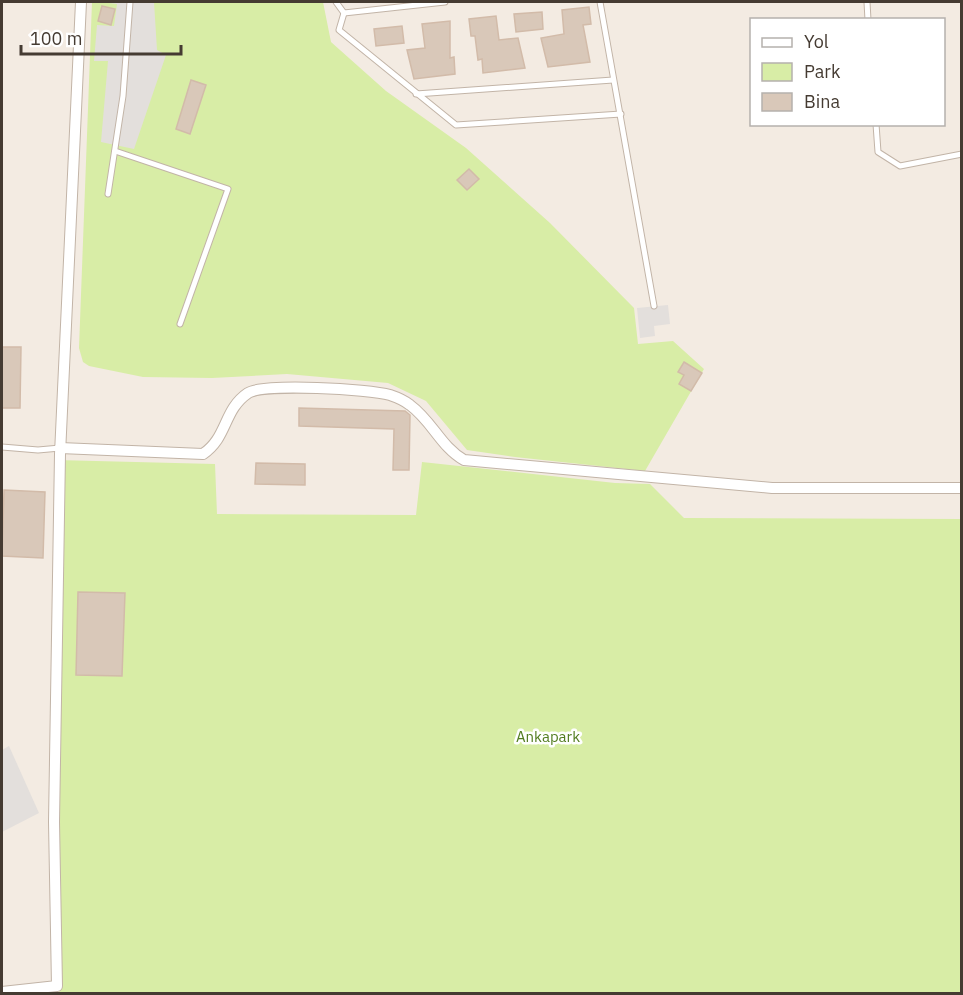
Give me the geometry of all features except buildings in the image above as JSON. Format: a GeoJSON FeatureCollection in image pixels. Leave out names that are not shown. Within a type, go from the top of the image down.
{"type":"FeatureCollection","features":[{"type":"Feature","properties":{"kind":"street"},"geometry":{"type":"LineString","coordinates":[[2,992],[32,992],[57,986],[54,822],[60,448],[81,2]]}},
{"type":"Feature","properties":{"kind":"street"},"geometry":{"type":"LineString","coordinates":[[60,448],[203,454],[216,445],[234,406],[250,392],[264,388],[316,389],[389,395],[409,404],[424,418],[452,453],[464,460],[772,488],[962,488]]}},
{"type":"Feature","properties":{"kind":"lane"},"geometry":{"type":"LineString","coordinates":[[108,194],[123,96],[130,2]]}},
{"type":"Feature","properties":{"kind":"lane"},"geometry":{"type":"LineString","coordinates":[[336,2],[344,13]]}},
{"type":"Feature","properties":{"kind":"lane"},"geometry":{"type":"LineString","coordinates":[[387,2],[387,9]]}},
{"type":"Feature","properties":{"kind":"lane"},"geometry":{"type":"LineString","coordinates":[[344,13],[445,2]]}},
{"type":"Feature","properties":{"kind":"lane"},"geometry":{"type":"LineString","coordinates":[[600,2],[654,306]]}},
{"type":"Feature","properties":{"kind":"lane"},"geometry":{"type":"LineString","coordinates":[[867,2],[868,18]]}},
{"type":"Feature","properties":{"kind":"lane"},"geometry":{"type":"LineString","coordinates":[[344,13],[339,30],[456,124],[621,114]]}},
{"type":"Feature","properties":{"kind":"lane"},"geometry":{"type":"LineString","coordinates":[[416,94],[613,80]]}},
{"type":"Feature","properties":{"kind":"lane"},"geometry":{"type":"LineString","coordinates":[[876,126],[878,152],[900,166],[962,154]]}},
{"type":"Feature","properties":{"kind":"lane"},"geometry":{"type":"LineString","coordinates":[[115,151],[228,189],[180,324]]}},
{"type":"Feature","properties":{"kind":"lane"},"geometry":{"type":"LineString","coordinates":[[2,447],[38,450],[60,448]]}},
{"type":"Feature","properties":{"kind":"green space"},"geometry":{"type":"Polygon","coordinates":[[[92,2],[323,2],[331,42],[386,91],[466,148],[550,223],[634,308],[638,344],[673,341],[704,369],[645,471],[467,450],[426,401],[388,383],[287,374],[212,378],[143,377],[89,366],[83,362],[79,348],[92,2]]]}},
{"type":"Feature","properties":{"kind":"green space","name":"Ankapark"},"geometry":{"type":"Polygon","coordinates":[[[56,460],[215,464],[217,514],[416,515],[422,462],[615,483],[650,484],[684,518],[961,519],[961,993],[59,993],[62,959],[54,634],[56,460]]]}},
{"type":"Feature","properties":{"kind":"shaded area"},"geometry":{"type":"Polygon","coordinates":[[[101,2],[154,2],[157,50],[166,55],[134,149],[101,142],[108,61],[94,61],[97,25],[114,26],[117,4],[101,2]]]}},
{"type":"Feature","properties":{"kind":"shaded area"},"geometry":{"type":"Polygon","coordinates":[[[668,305],[670,324],[654,326],[655,336],[640,338],[637,308],[668,305]]]}},
{"type":"Feature","properties":{"kind":"shaded area"},"geometry":{"type":"Polygon","coordinates":[[[9,746],[39,813],[2,832],[2,750],[9,746]]]}}]}
